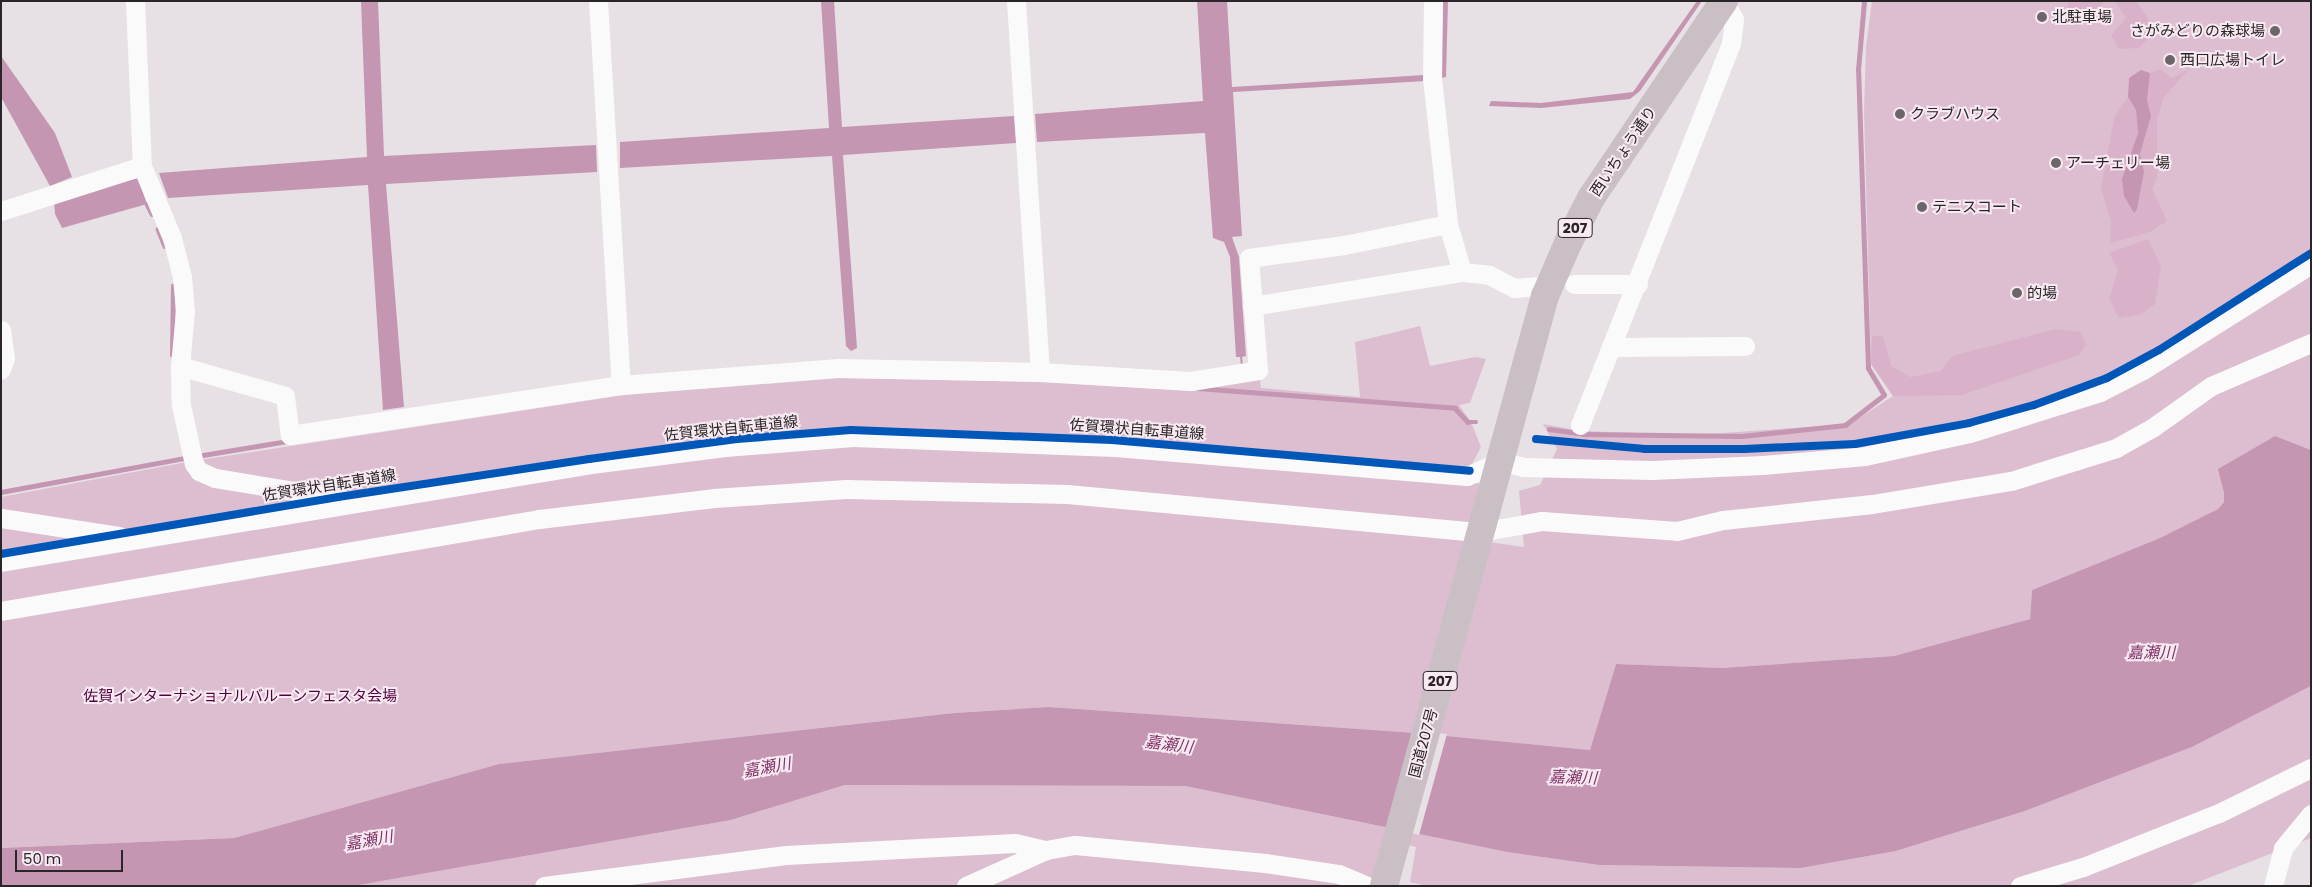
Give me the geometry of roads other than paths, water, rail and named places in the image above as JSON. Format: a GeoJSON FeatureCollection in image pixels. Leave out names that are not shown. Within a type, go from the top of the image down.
{"type":"FeatureCollection","features":[{"type":"Feature","properties":{"kind":"highway","name":"西いちょう通り"},"geometry":{"type":"LineString","coordinates":[[1497,473],[1546,296],[1568,243],[1591,198],[1724,1]]}},
{"type":"Feature","properties":{"kind":"highway","name":"国道207号"},"geometry":{"type":"LineString","coordinates":[[1379,883],[1497,473]]}},
{"type":"Feature","properties":{"kind":"street"},"geometry":{"type":"LineString","coordinates":[[135,1],[142,166],[172,238],[182,277],[185,311],[180,366],[181,406],[192,458],[199,472],[215,478],[351,502]]}},
{"type":"Feature","properties":{"kind":"street"},"geometry":{"type":"LineString","coordinates":[[598,1],[621,385]]}},
{"type":"Feature","properties":{"kind":"street"},"geometry":{"type":"LineString","coordinates":[[1016,1],[1040,372]]}},
{"type":"Feature","properties":{"kind":"street"},"geometry":{"type":"LineString","coordinates":[[1433,1],[1432,78],[1448,224],[1462,272]]}},
{"type":"Feature","properties":{"kind":"street"},"geometry":{"type":"LineString","coordinates":[[1580,425],[1638,284],[1731,44],[1734,19],[1724,1]]}},
{"type":"Feature","properties":{"kind":"street"},"geometry":{"type":"LineString","coordinates":[[1,211],[142,166]]}},
{"type":"Feature","properties":{"kind":"street"},"geometry":{"type":"LineString","coordinates":[[180,366],[285,396],[290,435],[621,385],[838,368],[1040,372],[1191,381],[1258,370],[1249,258],[1344,245],[1448,224]]}},
{"type":"Feature","properties":{"kind":"street"},"geometry":{"type":"LineString","coordinates":[[1,562],[351,502],[600,463],[725,447],[853,437],[1115,447],[1467,476],[1497,473],[1523,467],[1652,470],[1763,465],[1865,456],[1970,433],[2036,414],[2126,379],[2311,264]]}},
{"type":"Feature","properties":{"kind":"street"},"geometry":{"type":"LineString","coordinates":[[1252,306],[1462,272],[1489,275],[1514,288],[1535,286]]}},
{"type":"Feature","properties":{"kind":"street"},"geometry":{"type":"LineString","coordinates":[[1574,284],[1638,284]]}},
{"type":"Feature","properties":{"kind":"street"},"geometry":{"type":"LineString","coordinates":[[1,330],[2,362]]}},
{"type":"Feature","properties":{"kind":"street"},"geometry":{"type":"LineString","coordinates":[[1,611],[539,519],[714,498],[846,489],[1066,494],[1480,532],[1542,521],[1677,531],[1722,520],[1872,504],[2011,481],[2116,448],[2152,428],[2210,386],[2311,344]]}},
{"type":"Feature","properties":{"kind":"street"},"geometry":{"type":"LineString","coordinates":[[1611,347],[1745,346]]}},
{"type":"Feature","properties":{"kind":"street"},"geometry":{"type":"LineString","coordinates":[[1,518],[133,539]]}},
{"type":"Feature","properties":{"kind":"street"},"geometry":{"type":"LineString","coordinates":[[2020,886],[2083,867],[2219,813],[2311,768]]}},
{"type":"Feature","properties":{"kind":"street"},"geometry":{"type":"LineString","coordinates":[[2273,886],[2283,848],[2311,814]]}},
{"type":"Feature","properties":{"kind":"street"},"geometry":{"type":"LineString","coordinates":[[544,886],[786,855],[1015,844],[1046,850]]}},
{"type":"Feature","properties":{"kind":"street"},"geometry":{"type":"LineString","coordinates":[[966,886],[1046,850],[1075,845],[1264,863],[1339,874],[1379,883]]}},
{"type":"Feature","properties":{"kind":"water"},"geometry":{"type":"Polygon","coordinates":[[[361,1],[378,1],[384,156],[596,145],[597,172],[386,184],[404,407],[383,410],[368,185],[168,198],[159,173],[367,157],[361,1]]]}},
{"type":"Feature","properties":{"kind":"water"},"geometry":{"type":"Polygon","coordinates":[[[821,1],[834,1],[842,127],[1014,116],[1016,143],[843,155],[857,348],[851,351],[846,346],[832,156],[620,168],[620,142],[829,128],[821,1]]]}},
{"type":"Feature","properties":{"kind":"water"},"geometry":{"type":"Polygon","coordinates":[[[1197,1],[1227,1],[1232,87],[1424,75],[1426,81],[1233,92],[1242,236],[1232,237],[1239,257],[1246,356],[1242,357],[1243,366],[1241,366],[1240,357],[1236,357],[1230,257],[1224,242],[1213,238],[1205,133],[1037,142],[1035,114],[1203,101],[1197,1]]]}},
{"type":"Feature","properties":{"kind":"water"},"geometry":{"type":"Polygon","coordinates":[[[1443,1],[1448,1],[1446,77],[1441,78],[1443,1]]]}},
{"type":"Feature","properties":{"kind":"water"},"geometry":{"type":"Polygon","coordinates":[[[1697,1],[1702,1],[1640,91],[1630,99],[1541,108],[1489,106],[1491,101],[1541,103],[1633,92],[1697,1]]]}},
{"type":"Feature","properties":{"kind":"water"},"geometry":{"type":"Polygon","coordinates":[[[1,56],[55,133],[72,177],[50,186],[1,97],[1,56]]]}},
{"type":"Feature","properties":{"kind":"water"},"geometry":{"type":"Polygon","coordinates":[[[2141,70],[2150,73],[2147,100],[2151,116],[2140,154],[2144,172],[2137,209],[2134,213],[2124,196],[2122,179],[2138,133],[2136,110],[2128,97],[2129,78],[2141,70]]]}},
{"type":"Feature","properties":{"kind":"water"},"geometry":{"type":"Polygon","coordinates":[[[138,178],[147,204],[62,228],[55,214],[54,200],[138,178]]]}},
{"type":"Feature","properties":{"kind":"water","name":"嘉瀬川"},"geometry":{"type":"Polygon","coordinates":[[[2275,436],[2311,450],[2311,686],[2192,747],[2025,811],[1896,851],[1801,868],[1599,865],[1507,852],[1185,786],[845,785],[731,820],[353,886],[1,886],[1,848],[234,838],[499,764],[954,713],[1049,707],[1416,733],[1590,750],[1616,664],[1722,668],[1894,656],[2030,619],[2032,590],[2160,538],[2218,509],[2224,502],[2224,493],[2218,469],[2275,436]]]}},
{"type":"Feature","properties":{"kind":"waterway"},"geometry":{"type":"LineString","coordinates":[[1549,429],[1583,434],[1742,436],[1845,425],[1884,395],[1868,368],[1858,70],[1864,1]]}},
{"type":"Feature","properties":{"kind":"waterway"},"geometry":{"type":"LineString","coordinates":[[147,204],[152,214]]}},
{"type":"Feature","properties":{"kind":"waterway"},"geometry":{"type":"LineString","coordinates":[[158,229],[165,246]]}},
{"type":"Feature","properties":{"kind":"waterway"},"geometry":{"type":"LineString","coordinates":[[172,355],[173,286]]}},
{"type":"Feature","properties":{"kind":"waterway"},"geometry":{"type":"LineString","coordinates":[[1198,388],[1455,408],[1468,422],[1476,422]]}},
{"type":"Feature","properties":{"kind":"waterway"},"geometry":{"type":"LineString","coordinates":[[197,456],[288,441]]}},
{"type":"Feature","properties":{"kind":"waterway"},"geometry":{"type":"LineString","coordinates":[[1,492],[189,457]]}},
{"type":"Feature","properties":{"kind":"place","name":"北駐車場"},"geometry":{"type":"Point","coordinates":[2042,17]}},
{"type":"Feature","properties":{"kind":"place","name":"さがみどりの森球場"},"geometry":{"type":"Point","coordinates":[2275,31]}},
{"type":"Feature","properties":{"kind":"place","name":"西口広場トイレ"},"geometry":{"type":"Point","coordinates":[2170,60]}},
{"type":"Feature","properties":{"kind":"place","name":"クラブハウス"},"geometry":{"type":"Point","coordinates":[1900,114]}},
{"type":"Feature","properties":{"kind":"place","name":"アーチェリー場"},"geometry":{"type":"Point","coordinates":[2056,163]}},
{"type":"Feature","properties":{"kind":"place","name":"テニスコート"},"geometry":{"type":"Point","coordinates":[1922,207]}},
{"type":"Feature","properties":{"kind":"place","name":"的場"},"geometry":{"type":"Point","coordinates":[2017,293]}},
{"type":"Feature","properties":{"kind":"park label","name":"佐賀インターナショナルバルーンフェスタ会場"},"geometry":{"type":"Point","coordinates":[240,696]}}]}
